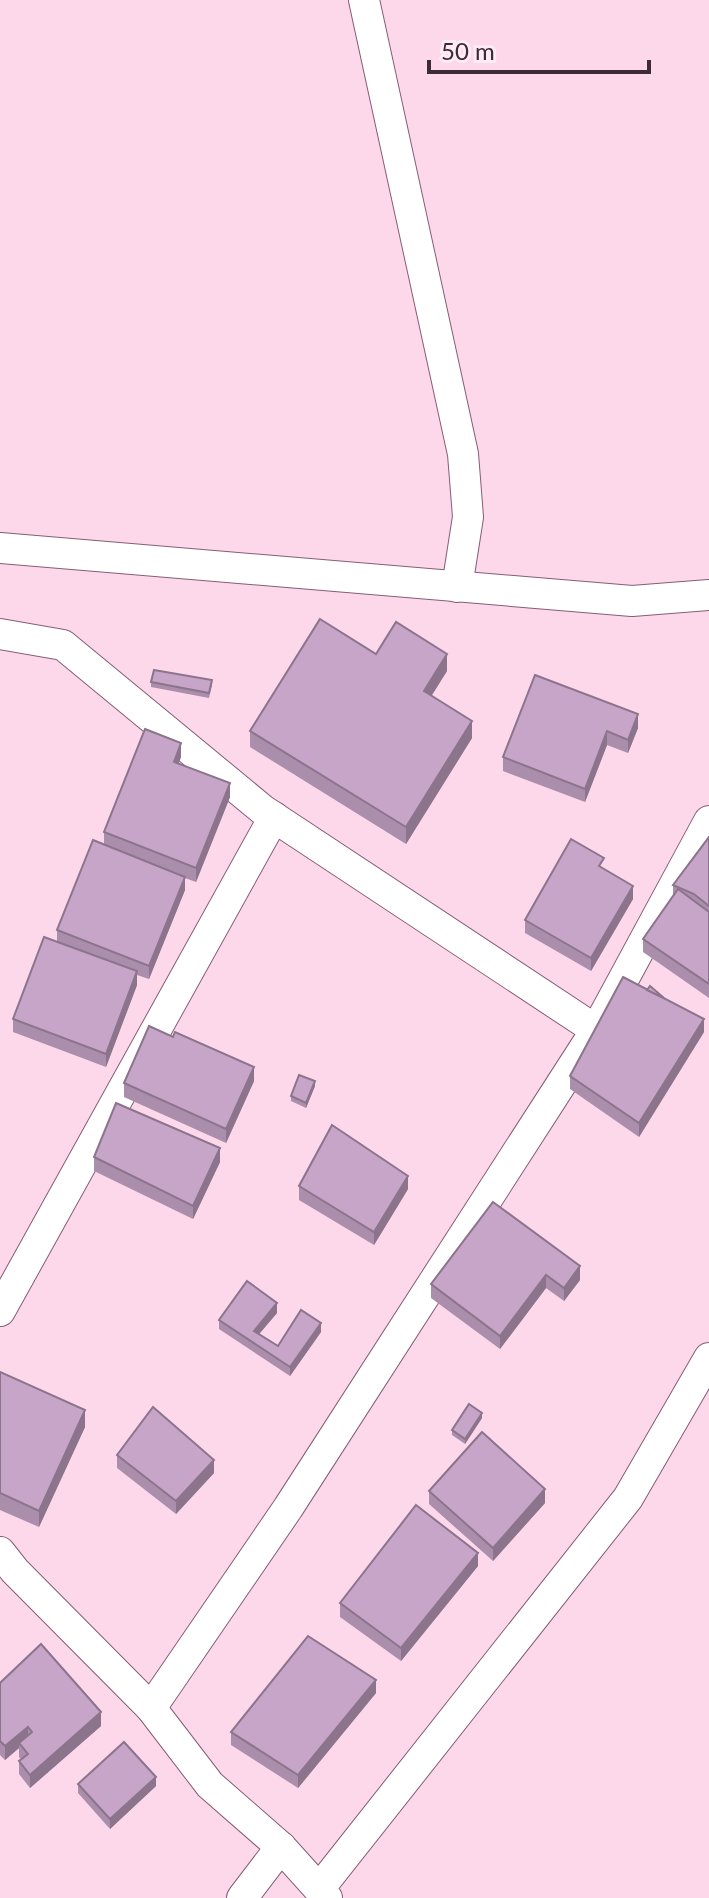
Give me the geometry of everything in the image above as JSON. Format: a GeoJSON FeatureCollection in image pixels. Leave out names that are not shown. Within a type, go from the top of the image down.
{"type":"FeatureCollection","features":[{"type":"Feature","properties":{"kind":"street"},"geometry":{"type":"LineString","coordinates":[[364,0],[463,454],[468,517],[457,587]]}},
{"type":"Feature","properties":{"kind":"street"},"geometry":{"type":"LineString","coordinates":[[0,548],[632,601],[709,595]]}},
{"type":"Feature","properties":{"kind":"street"},"geometry":{"type":"LineString","coordinates":[[0,634],[63,645],[274,817],[596,1030]]}},
{"type":"Feature","properties":{"kind":"street"},"geometry":{"type":"LineString","coordinates":[[0,1311],[274,817]]}},
{"type":"Feature","properties":{"kind":"street"},"geometry":{"type":"LineString","coordinates":[[151,1708],[288,1508],[596,1030],[709,821]]}},
{"type":"Feature","properties":{"kind":"street"},"geometry":{"type":"LineString","coordinates":[[0,1552],[15,1571],[151,1708],[210,1785],[281,1847],[323,1894],[628,1498],[709,1358]]}},
{"type":"Feature","properties":{"kind":"street"},"geometry":{"type":"LineString","coordinates":[[242,1898],[281,1847]]}},
{"type":"Feature","properties":{"kind":"building"},"geometry":{"type":"Polygon","coordinates":[[[320,619],[376,654],[396,622],[447,654],[424,691],[472,721],[406,827],[250,731],[320,619]]]}},
{"type":"Feature","properties":{"kind":"building"},"geometry":{"type":"Polygon","coordinates":[[[154,670],[212,680],[209,693],[151,682],[154,670]]]}},
{"type":"Feature","properties":{"kind":"building"},"geometry":{"type":"Polygon","coordinates":[[[535,675],[638,714],[628,740],[607,731],[585,789],[503,757],[535,675]]]}},
{"type":"Feature","properties":{"kind":"building"},"geometry":{"type":"Polygon","coordinates":[[[145,729],[181,743],[174,762],[230,783],[196,868],[104,832],[145,729]]]}},
{"type":"Feature","properties":{"kind":"building"},"geometry":{"type":"Polygon","coordinates":[[[709,837],[709,906],[694,894],[673,885],[709,837]]]}},
{"type":"Feature","properties":{"kind":"building"},"geometry":{"type":"Polygon","coordinates":[[[571,839],[604,858],[599,866],[633,886],[591,958],[525,920],[571,839]]]}},
{"type":"Feature","properties":{"kind":"building"},"geometry":{"type":"Polygon","coordinates":[[[93,840],[185,877],[149,966],[57,930],[93,840]]]}},
{"type":"Feature","properties":{"kind":"building"},"geometry":{"type":"Polygon","coordinates":[[[678,889],[709,912],[709,984],[643,939],[678,889]]]}},
{"type":"Feature","properties":{"kind":"building"},"geometry":{"type":"Polygon","coordinates":[[[44,937],[137,971],[106,1054],[13,1019],[44,937]]]}},
{"type":"Feature","properties":{"kind":"building"},"geometry":{"type":"Polygon","coordinates":[[[623,977],[704,1019],[639,1123],[570,1076],[623,977]]]}},
{"type":"Feature","properties":{"kind":"building"},"geometry":{"type":"Polygon","coordinates":[[[650,986],[664,998],[647,990],[650,986]]]}},
{"type":"Feature","properties":{"kind":"building"},"geometry":{"type":"Polygon","coordinates":[[[149,1026],[173,1037],[175,1032],[254,1067],[226,1129],[124,1083],[149,1026]]]}},
{"type":"Feature","properties":{"kind":"building"},"geometry":{"type":"Polygon","coordinates":[[[299,1075],[315,1081],[306,1103],[291,1096],[299,1075]]]}},
{"type":"Feature","properties":{"kind":"building"},"geometry":{"type":"Polygon","coordinates":[[[116,1103],[220,1148],[193,1206],[94,1157],[116,1103]]]}},
{"type":"Feature","properties":{"kind":"building"},"geometry":{"type":"Polygon","coordinates":[[[332,1125],[408,1176],[374,1232],[299,1186],[332,1125]]]}},
{"type":"Feature","properties":{"kind":"building"},"geometry":{"type":"Polygon","coordinates":[[[493,1202],[580,1266],[564,1288],[546,1275],[500,1336],[431,1284],[493,1202]]]}},
{"type":"Feature","properties":{"kind":"building"},"geometry":{"type":"Polygon","coordinates":[[[247,1281],[277,1303],[254,1331],[278,1346],[301,1310],[321,1323],[290,1367],[219,1320],[247,1281]]]}},
{"type":"Feature","properties":{"kind":"building"},"geometry":{"type":"Polygon","coordinates":[[[0,1372],[85,1410],[39,1511],[0,1493],[0,1372]]]}},
{"type":"Feature","properties":{"kind":"building"},"geometry":{"type":"Polygon","coordinates":[[[469,1404],[482,1413],[465,1439],[452,1430],[469,1404]]]}},
{"type":"Feature","properties":{"kind":"building"},"geometry":{"type":"Polygon","coordinates":[[[153,1407],[214,1460],[176,1501],[117,1455],[153,1407]]]}},
{"type":"Feature","properties":{"kind":"building"},"geometry":{"type":"Polygon","coordinates":[[[482,1432],[545,1489],[493,1548],[429,1491],[482,1432]]]}},
{"type":"Feature","properties":{"kind":"building"},"geometry":{"type":"Polygon","coordinates":[[[416,1505],[478,1553],[401,1648],[340,1603],[416,1505]]]}},
{"type":"Feature","properties":{"kind":"building"},"geometry":{"type":"Polygon","coordinates":[[[308,1636],[376,1680],[298,1775],[231,1732],[308,1636]]]}},
{"type":"Feature","properties":{"kind":"building"},"geometry":{"type":"Polygon","coordinates":[[[41,1644],[101,1712],[30,1775],[19,1761],[28,1754],[19,1743],[32,1732],[28,1727],[5,1746],[0,1741],[0,1683],[41,1644]]]}},
{"type":"Feature","properties":{"kind":"building"},"geometry":{"type":"Polygon","coordinates":[[[124,1742],[156,1777],[110,1819],[78,1784],[124,1742]]]}}]}
